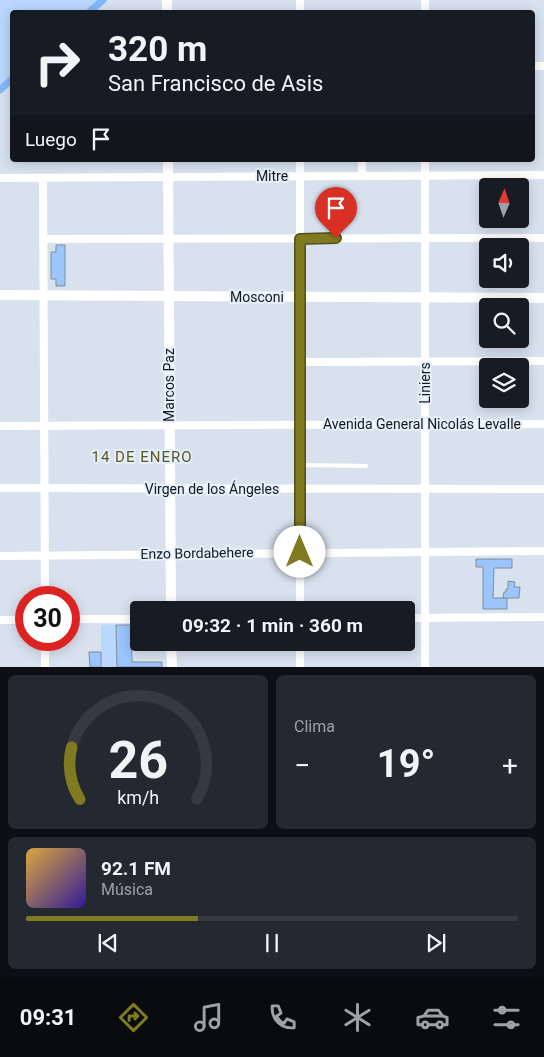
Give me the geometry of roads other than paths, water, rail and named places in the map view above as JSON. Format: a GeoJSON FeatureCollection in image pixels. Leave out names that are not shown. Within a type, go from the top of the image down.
{"type":"FeatureCollection","features":[{"type":"Feature","properties":{"kind":"street","name":"Marcos Paz"},"geometry":{"type":"LineString","coordinates":[[168,162],[171,601]]}},
{"type":"Feature","properties":{"kind":"street"},"geometry":{"type":"LineString","coordinates":[[300,162],[300,601]]}},
{"type":"Feature","properties":{"kind":"street"},"geometry":{"type":"LineString","coordinates":[[362,162],[362,176]]}},
{"type":"Feature","properties":{"kind":"street","name":"Liniers"},"geometry":{"type":"LineString","coordinates":[[425,162],[425,667]]}},
{"type":"Feature","properties":{"kind":"street","name":"Mitre"},"geometry":{"type":"LineString","coordinates":[[0,178],[544,175]]}},
{"type":"Feature","properties":{"kind":"street"},"geometry":{"type":"LineString","coordinates":[[43,178],[44,586]]}},
{"type":"Feature","properties":{"kind":"street"},"geometry":{"type":"LineString","coordinates":[[43,239],[544,238]]}},
{"type":"Feature","properties":{"kind":"street","name":"Mosconi"},"geometry":{"type":"LineString","coordinates":[[0,295],[544,298]]}},
{"type":"Feature","properties":{"kind":"street"},"geometry":{"type":"LineString","coordinates":[[300,362],[544,361]]}},
{"type":"Feature","properties":{"kind":"street","name":"Avenida General Nicolás Levalle"},"geometry":{"type":"LineString","coordinates":[[0,426],[544,424]]}},
{"type":"Feature","properties":{"kind":"street","name":"Virgen de los Ángeles"},"geometry":{"type":"LineString","coordinates":[[0,488],[544,490]]}},
{"type":"Feature","properties":{"kind":"street","name":"Enzo Bordabehere"},"geometry":{"type":"LineString","coordinates":[[0,556],[544,551]]}},
{"type":"Feature","properties":{"kind":"street"},"geometry":{"type":"LineString","coordinates":[[415,618],[544,617]]}},
{"type":"Feature","properties":{"kind":"street"},"geometry":{"type":"LineString","coordinates":[[80,619],[130,619]]}},
{"type":"Feature","properties":{"kind":"street"},"geometry":{"type":"LineString","coordinates":[[0,620],[15,620]]}},
{"type":"Feature","properties":{"kind":"street"},"geometry":{"type":"LineString","coordinates":[[45,651],[45,667]]}},
{"type":"Feature","properties":{"kind":"street"},"geometry":{"type":"LineString","coordinates":[[171,651],[172,667]]}},
{"type":"Feature","properties":{"kind":"street"},"geometry":{"type":"LineString","coordinates":[[300,651],[300,667]]}},
{"type":"Feature","properties":{"kind":"lane"},"geometry":{"type":"LineString","coordinates":[[300,465],[366,466]]}},
{"type":"Feature","properties":{"kind":"waterway"},"geometry":{"type":"LineString","coordinates":[[91,10],[103,0]]}},
{"type":"Feature","properties":{"kind":"waterway"},"geometry":{"type":"LineString","coordinates":[[0,90],[10,81]]}},
{"type":"Feature","properties":{"kind":"district","name":"14 DE ENERO"},"geometry":{"type":"Point","coordinates":[142,457]}}]}
